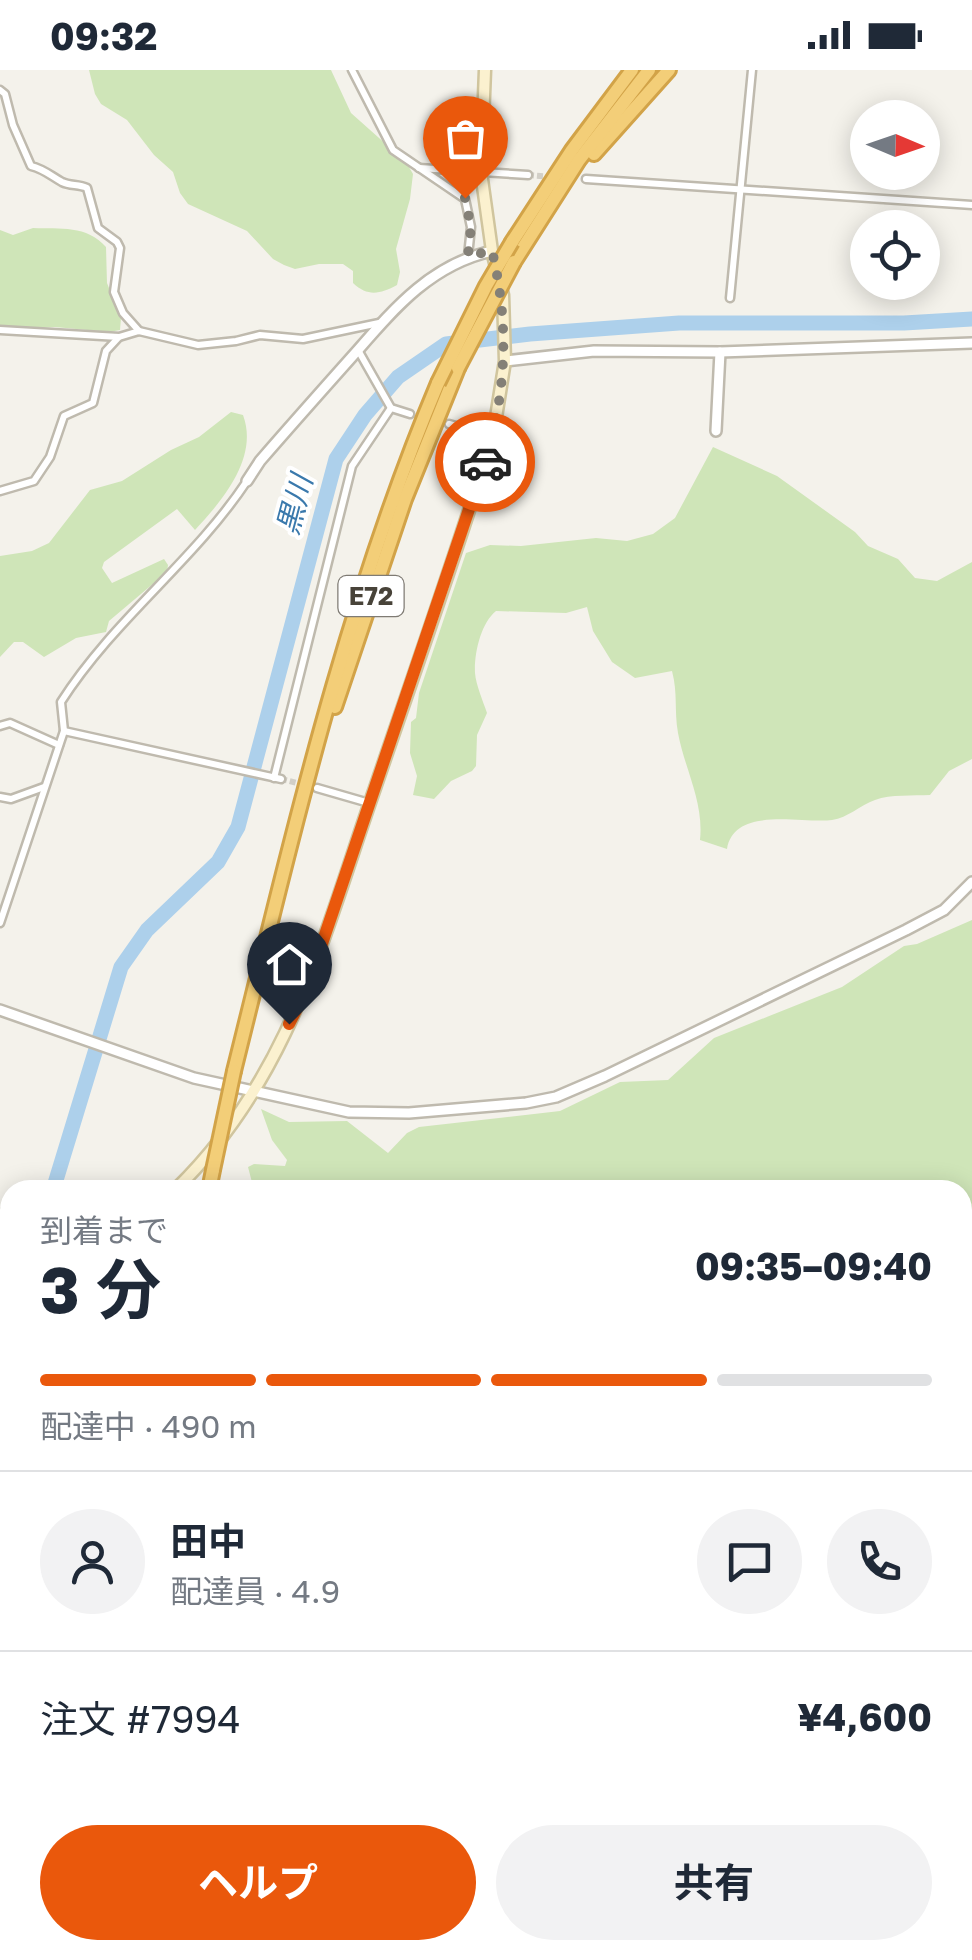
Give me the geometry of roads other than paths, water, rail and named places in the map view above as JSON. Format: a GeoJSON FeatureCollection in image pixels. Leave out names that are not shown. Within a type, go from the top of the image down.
{"type":"FeatureCollection","features":[{"type":"Feature","properties":{"kind":"highway"},"geometry":{"type":"LineString","coordinates":[[545,190],[624,70]]}},
{"type":"Feature","properties":{"kind":"highway","name":"E72"},"geometry":{"type":"LineString","coordinates":[[210,1180],[234,1070],[350,621],[392,498],[438,383],[545,190],[632,70]]}},
{"type":"Feature","properties":{"kind":"highway","name":"E72"},"geometry":{"type":"LineString","coordinates":[[296,828],[389,544],[458,368],[514,262],[517,245],[649,70]]}},
{"type":"Feature","properties":{"kind":"highway"},"geometry":{"type":"LineString","coordinates":[[517,245],[668,70]]}},
{"type":"Feature","properties":{"kind":"main road"},"geometry":{"type":"LineString","coordinates":[[184,1180],[256,1092],[306,991],[493,436],[504,361],[504,322],[481,172],[485,70]]}},
{"type":"Feature","properties":{"kind":"street"},"geometry":{"type":"LineString","coordinates":[[352,70],[393,150],[465,198],[471,227],[468,256]]}},
{"type":"Feature","properties":{"kind":"street"},"geometry":{"type":"LineString","coordinates":[[730,298],[752,70]]}},
{"type":"Feature","properties":{"kind":"street"},"geometry":{"type":"LineString","coordinates":[[0,90],[5,94],[31,166],[46,170],[66,184],[86,188],[98,228],[120,248],[114,292],[123,313],[139,331]]}},
{"type":"Feature","properties":{"kind":"street"},"geometry":{"type":"LineString","coordinates":[[416,168],[528,175]]}},
{"type":"Feature","properties":{"kind":"street"},"geometry":{"type":"LineString","coordinates":[[586,178],[972,205]]}},
{"type":"Feature","properties":{"kind":"street"},"geometry":{"type":"LineString","coordinates":[[0,923],[64,731],[61,702],[87,661],[194,545],[260,461],[379,323],[447,266],[492,251]]}},
{"type":"Feature","properties":{"kind":"street"},"geometry":{"type":"LineString","coordinates":[[0,330],[119,337],[139,331],[198,344],[260,335],[303,339],[379,323]]}},
{"type":"Feature","properties":{"kind":"street"},"geometry":{"type":"LineString","coordinates":[[0,491],[34,482],[50,457],[64,416],[92,402],[106,351],[119,337]]}},
{"type":"Feature","properties":{"kind":"street"},"geometry":{"type":"LineString","coordinates":[[504,361],[594,351],[720,352],[972,343]]}},
{"type":"Feature","properties":{"kind":"street"},"geometry":{"type":"LineString","coordinates":[[358,350],[391,408],[410,414]]}},
{"type":"Feature","properties":{"kind":"street"},"geometry":{"type":"LineString","coordinates":[[716,431],[720,352]]}},
{"type":"Feature","properties":{"kind":"street"},"geometry":{"type":"LineString","coordinates":[[64,731],[278,778],[352,466],[391,408]]}},
{"type":"Feature","properties":{"kind":"street"},"geometry":{"type":"LineString","coordinates":[[449,424],[493,436]]}},
{"type":"Feature","properties":{"kind":"street"},"geometry":{"type":"LineString","coordinates":[[0,726],[10,723],[59,745]]}},
{"type":"Feature","properties":{"kind":"street"},"geometry":{"type":"LineString","coordinates":[[0,796],[11,799],[44,788]]}},
{"type":"Feature","properties":{"kind":"street"},"geometry":{"type":"LineString","coordinates":[[318,788],[370,802]]}},
{"type":"Feature","properties":{"kind":"street"},"geometry":{"type":"LineString","coordinates":[[0,1010],[194,1078],[350,1112],[478,1108],[556,1097],[920,923],[944,910],[972,882]]}},
{"type":"Feature","properties":{"kind":"waterway","name":"黒川"},"geometry":{"type":"LineString","coordinates":[[56,1180],[121,967],[147,930],[218,862],[238,827],[336,459],[365,415],[398,377],[446,344],[530,334],[679,323],[904,323],[972,319]]}},
{"type":"Feature","properties":{"kind":"tunnel"},"geometry":{"type":"LineString","coordinates":[[528,175],[551,177]]}},
{"type":"Feature","properties":{"kind":"tunnel"},"geometry":{"type":"LineString","coordinates":[[281,779],[317,788]]}}]}
